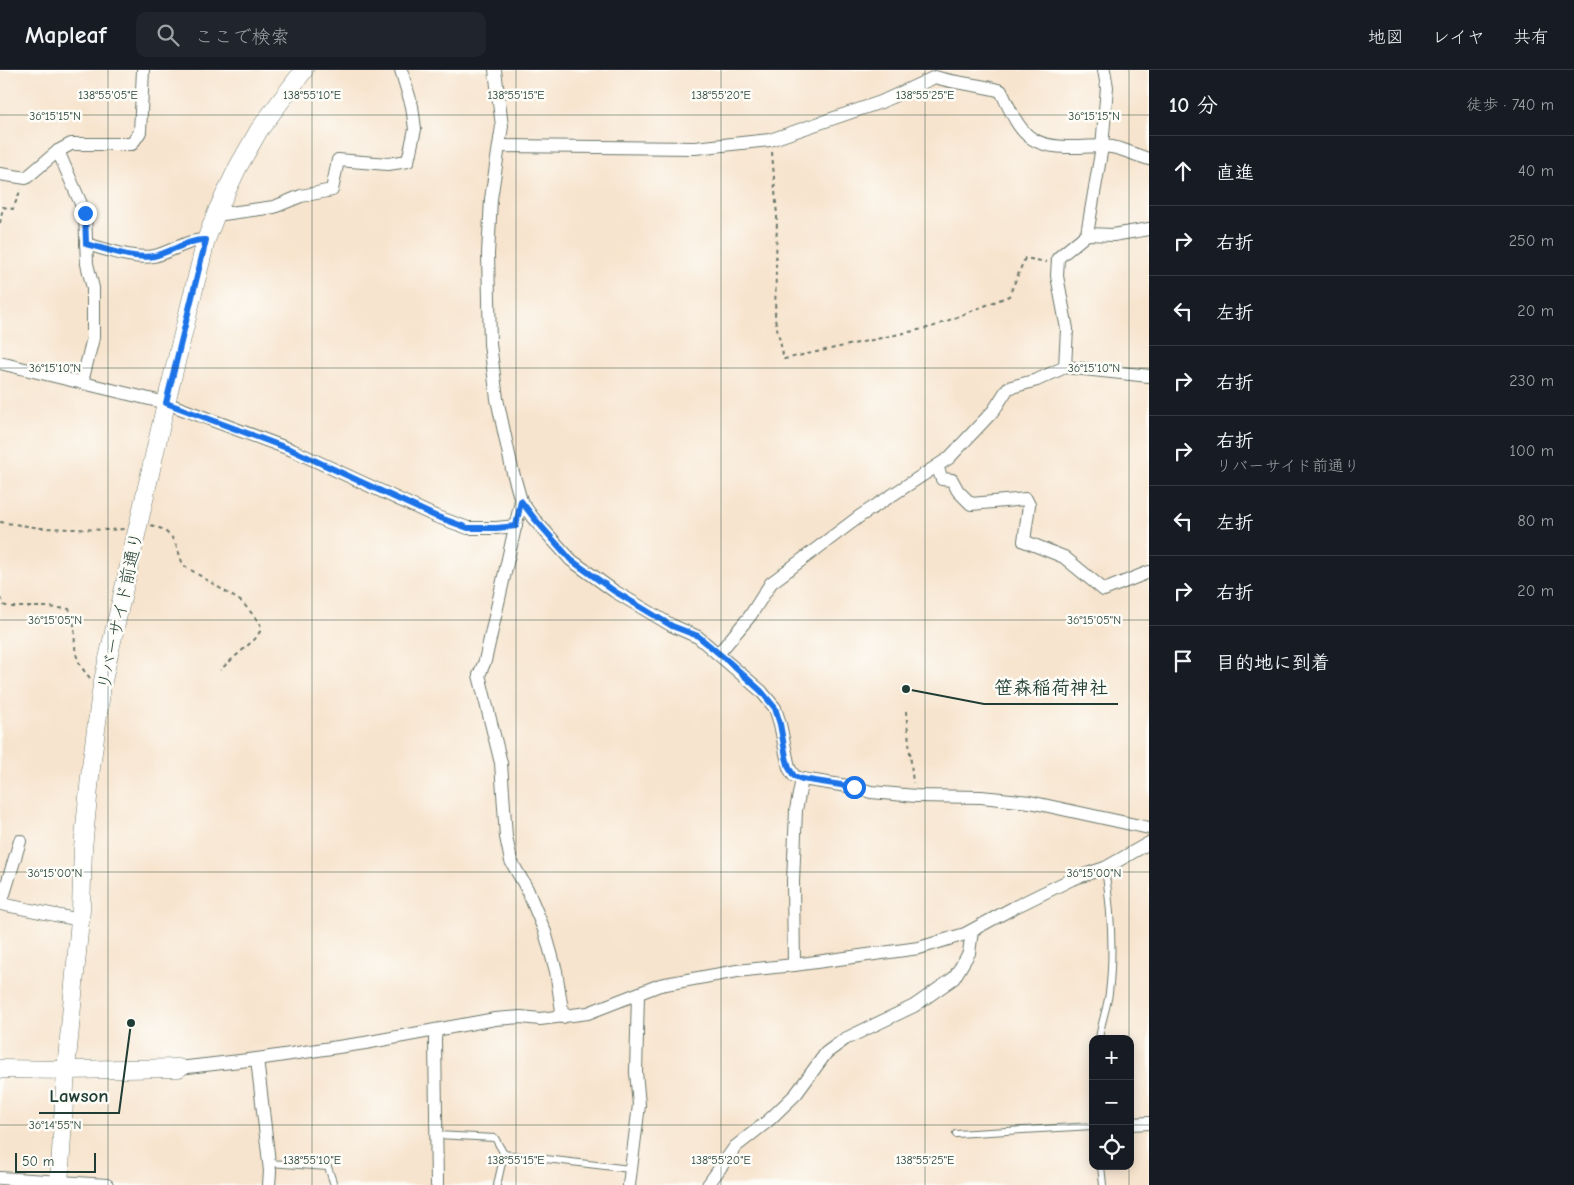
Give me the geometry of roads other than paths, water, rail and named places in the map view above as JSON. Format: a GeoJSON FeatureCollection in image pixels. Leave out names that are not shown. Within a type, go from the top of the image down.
{"type":"FeatureCollection","features":[{"type":"Feature","properties":{"kind":"street"},"geometry":{"type":"LineString","coordinates":[[0,174],[26,178],[58,151],[71,144],[132,144],[140,132],[143,70]]}},
{"type":"Feature","properties":{"kind":"street","name":"リバーサイド前通り"},"geometry":{"type":"LineString","coordinates":[[59,1183],[66,1070],[80,920],[87,805],[102,685],[166,403],[206,240],[238,167],[258,130],[304,70]]}},
{"type":"Feature","properties":{"kind":"street"},"geometry":{"type":"LineString","coordinates":[[216,215],[274,207],[301,196],[332,190],[338,160],[388,164],[408,161],[415,129],[412,106],[401,70]]}},
{"type":"Feature","properties":{"kind":"street"},"geometry":{"type":"LineString","coordinates":[[495,70],[502,126],[491,199],[488,254],[490,344],[497,399],[512,468],[521,501],[534,518],[571,560],[614,591],[672,626],[698,636],[761,691],[775,708],[789,768],[794,776],[871,792],[914,796],[981,797],[1030,802],[1149,828]]}},
{"type":"Feature","properties":{"kind":"street"},"geometry":{"type":"LineString","coordinates":[[1065,367],[1066,329],[1057,276],[1058,258],[1087,234],[1102,147],[1107,88],[1104,70]]}},
{"type":"Feature","properties":{"kind":"street"},"geometry":{"type":"LineString","coordinates":[[499,146],[695,148],[770,140],[881,102],[933,73],[952,82],[984,85],[1001,91],[1022,132],[1033,141],[1062,148],[1111,147],[1149,159]]}},
{"type":"Feature","properties":{"kind":"street"},"geometry":{"type":"LineString","coordinates":[[58,151],[85,213],[87,264],[93,288],[93,338],[82,382]]}},
{"type":"Feature","properties":{"kind":"street"},"geometry":{"type":"LineString","coordinates":[[1087,234],[1114,235],[1149,229]]}},
{"type":"Feature","properties":{"kind":"street"},"geometry":{"type":"LineString","coordinates":[[86,244],[144,258],[198,240],[206,240]]}},
{"type":"Feature","properties":{"kind":"street"},"geometry":{"type":"LineString","coordinates":[[0,363],[166,403],[292,450],[435,516],[468,528],[516,526]]}},
{"type":"Feature","properties":{"kind":"street"},"geometry":{"type":"LineString","coordinates":[[719,654],[750,616],[771,583],[860,516],[949,458],[994,410],[1008,388],[1037,380],[1065,367],[1149,376]]}},
{"type":"Feature","properties":{"kind":"street"},"geometry":{"type":"LineString","coordinates":[[937,466],[942,479],[952,480],[958,491],[971,504],[1026,499],[1029,505],[1024,541],[1064,557],[1104,590],[1149,572]]}},
{"type":"Feature","properties":{"kind":"street"},"geometry":{"type":"LineString","coordinates":[[521,501],[480,675],[501,763],[506,837],[511,861],[527,889],[545,932],[556,972],[563,1017]]}},
{"type":"Feature","properties":{"kind":"street"},"geometry":{"type":"LineString","coordinates":[[794,965],[793,882],[796,810],[802,779]]}},
{"type":"Feature","properties":{"kind":"street"},"geometry":{"type":"LineString","coordinates":[[20,841],[1,904],[80,920]]}},
{"type":"Feature","properties":{"kind":"street"},"geometry":{"type":"LineString","coordinates":[[0,1069],[179,1068],[257,1059],[495,1019],[521,1017],[540,1019],[588,1013],[660,985],[737,971],[919,948],[972,931],[1072,879],[1105,868],[1149,843]]}},
{"type":"Feature","properties":{"kind":"street"},"geometry":{"type":"LineString","coordinates":[[708,1185],[736,1147],[768,1121],[796,1094],[826,1053],[845,1039],[914,1006],[954,978],[968,953],[972,931]]}},
{"type":"Feature","properties":{"kind":"street"},"geometry":{"type":"LineString","coordinates":[[629,1185],[638,1105],[636,1072],[638,995]]}},
{"type":"Feature","properties":{"kind":"street"},"geometry":{"type":"LineString","coordinates":[[436,1030],[437,1185]]}},
{"type":"Feature","properties":{"kind":"street"},"geometry":{"type":"LineString","coordinates":[[257,1059],[269,1163],[269,1185]]}},
{"type":"Feature","properties":{"kind":"street"},"geometry":{"type":"LineString","coordinates":[[1134,1124],[1149,1123]]}},
{"type":"Feature","properties":{"kind":"street"},"geometry":{"type":"LineString","coordinates":[[0,1178],[107,1185]]}},
{"type":"Feature","properties":{"kind":"lane"},"geometry":{"type":"LineString","coordinates":[[1101,1035],[1109,994],[1112,953],[1105,868]]}},
{"type":"Feature","properties":{"kind":"lane"},"geometry":{"type":"LineString","coordinates":[[956,1134],[1089,1126]]}},
{"type":"Feature","properties":{"kind":"lane"},"geometry":{"type":"LineString","coordinates":[[437,1135],[495,1138],[504,1154],[497,1185]]}},
{"type":"Feature","properties":{"kind":"lane"},"geometry":{"type":"LineString","coordinates":[[504,1154],[630,1170]]}},
{"type":"Feature","properties":{"kind":"lane"},"geometry":{"type":"LineString","coordinates":[[269,1163],[328,1167],[334,1185]]}},
{"type":"Feature","properties":{"kind":"lane"},"geometry":{"type":"LineString","coordinates":[[1101,1170],[1103,1185]]}},
{"type":"Feature","properties":{"kind":"place","name":"笹森稲荷神社"},"geometry":{"type":"Point","coordinates":[906,689]}},
{"type":"Feature","properties":{"kind":"place","name":"Lawson"},"geometry":{"type":"Point","coordinates":[131,1023]}}]}
